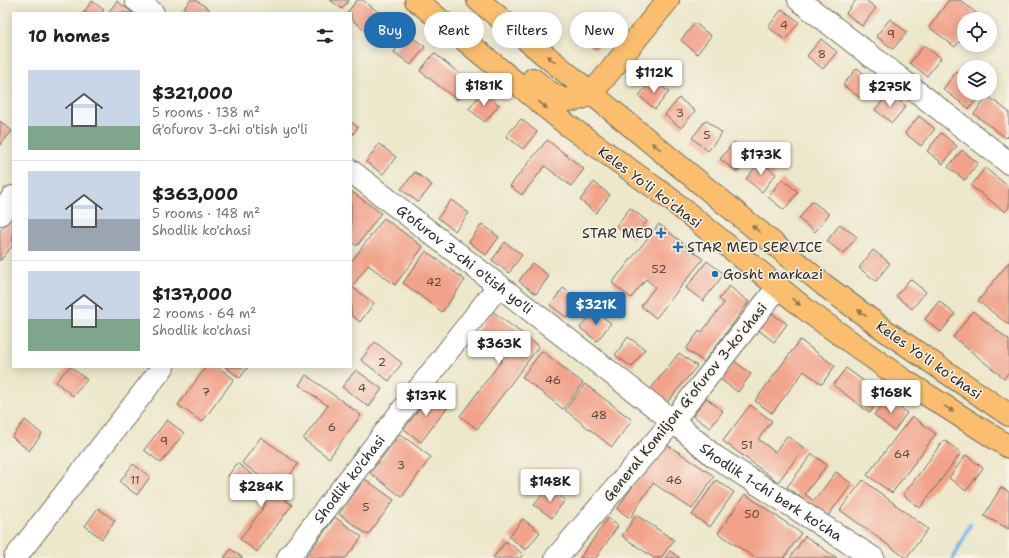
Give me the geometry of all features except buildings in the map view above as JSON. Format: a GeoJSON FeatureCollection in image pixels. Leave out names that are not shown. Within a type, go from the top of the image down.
{"type":"FeatureCollection","features":[{"type":"Feature","properties":{"kind":"main road","name":"Keles Yoʻli koʻchasi"},"geometry":{"type":"LineString","coordinates":[[416,0],[566,124],[669,198],[808,312],[939,403],[1009,447]]}},
{"type":"Feature","properties":{"kind":"main road"},"geometry":{"type":"LineString","coordinates":[[438,0],[554,96],[566,100],[576,100],[592,93],[668,0]]}},
{"type":"Feature","properties":{"kind":"main road","name":"Keles Yoʻli koʻchasi"},"geometry":{"type":"LineString","coordinates":[[484,2],[824,285],[886,331],[1009,415]]}},
{"type":"Feature","properties":{"kind":"main road","name":"General Komiljon Gʻofurov 3-koʻchasi"},"geometry":{"type":"LineString","coordinates":[[778,288],[797,263]]}},
{"type":"Feature","properties":{"kind":"street"},"geometry":{"type":"LineString","coordinates":[[136,0],[152,12]]}},
{"type":"Feature","properties":{"kind":"street"},"geometry":{"type":"LineString","coordinates":[[799,0],[1009,163]]}},
{"type":"Feature","properties":{"kind":"street","name":"G'ofurov 3-chi o'tish yo'li"},"geometry":{"type":"LineString","coordinates":[[352,172],[674,421]]}},
{"type":"Feature","properties":{"kind":"street"},"geometry":{"type":"LineString","coordinates":[[0,214],[12,199]]}},
{"type":"Feature","properties":{"kind":"street","name":"Shodlik ko'chasi"},"geometry":{"type":"LineString","coordinates":[[288,558],[499,285]]}},
{"type":"Feature","properties":{"kind":"street","name":"General Komiljon Gʻofurov 3-koʻchasi"},"geometry":{"type":"LineString","coordinates":[[556,558],[674,421],[778,288]]}},
{"type":"Feature","properties":{"kind":"street"},"geometry":{"type":"LineString","coordinates":[[15,558],[162,368]]}},
{"type":"Feature","properties":{"kind":"street","name":"Shodlik 1-chi berk ko'cha"},"geometry":{"type":"LineString","coordinates":[[674,421],[714,456],[874,558]]}},
{"type":"Feature","properties":{"kind":"waterway"},"geometry":{"type":"LineString","coordinates":[[953,558],[970,525]]}},
{"type":"Feature","properties":{"kind":"place","name":"STAR MED"},"geometry":{"type":"Point","coordinates":[661,233]}},
{"type":"Feature","properties":{"kind":"place","name":"STAR MED SERVICE"},"geometry":{"type":"Point","coordinates":[678,247]}},
{"type":"Feature","properties":{"kind":"place","name":"Gosht markazi"},"geometry":{"type":"Point","coordinates":[715,274]}}]}
